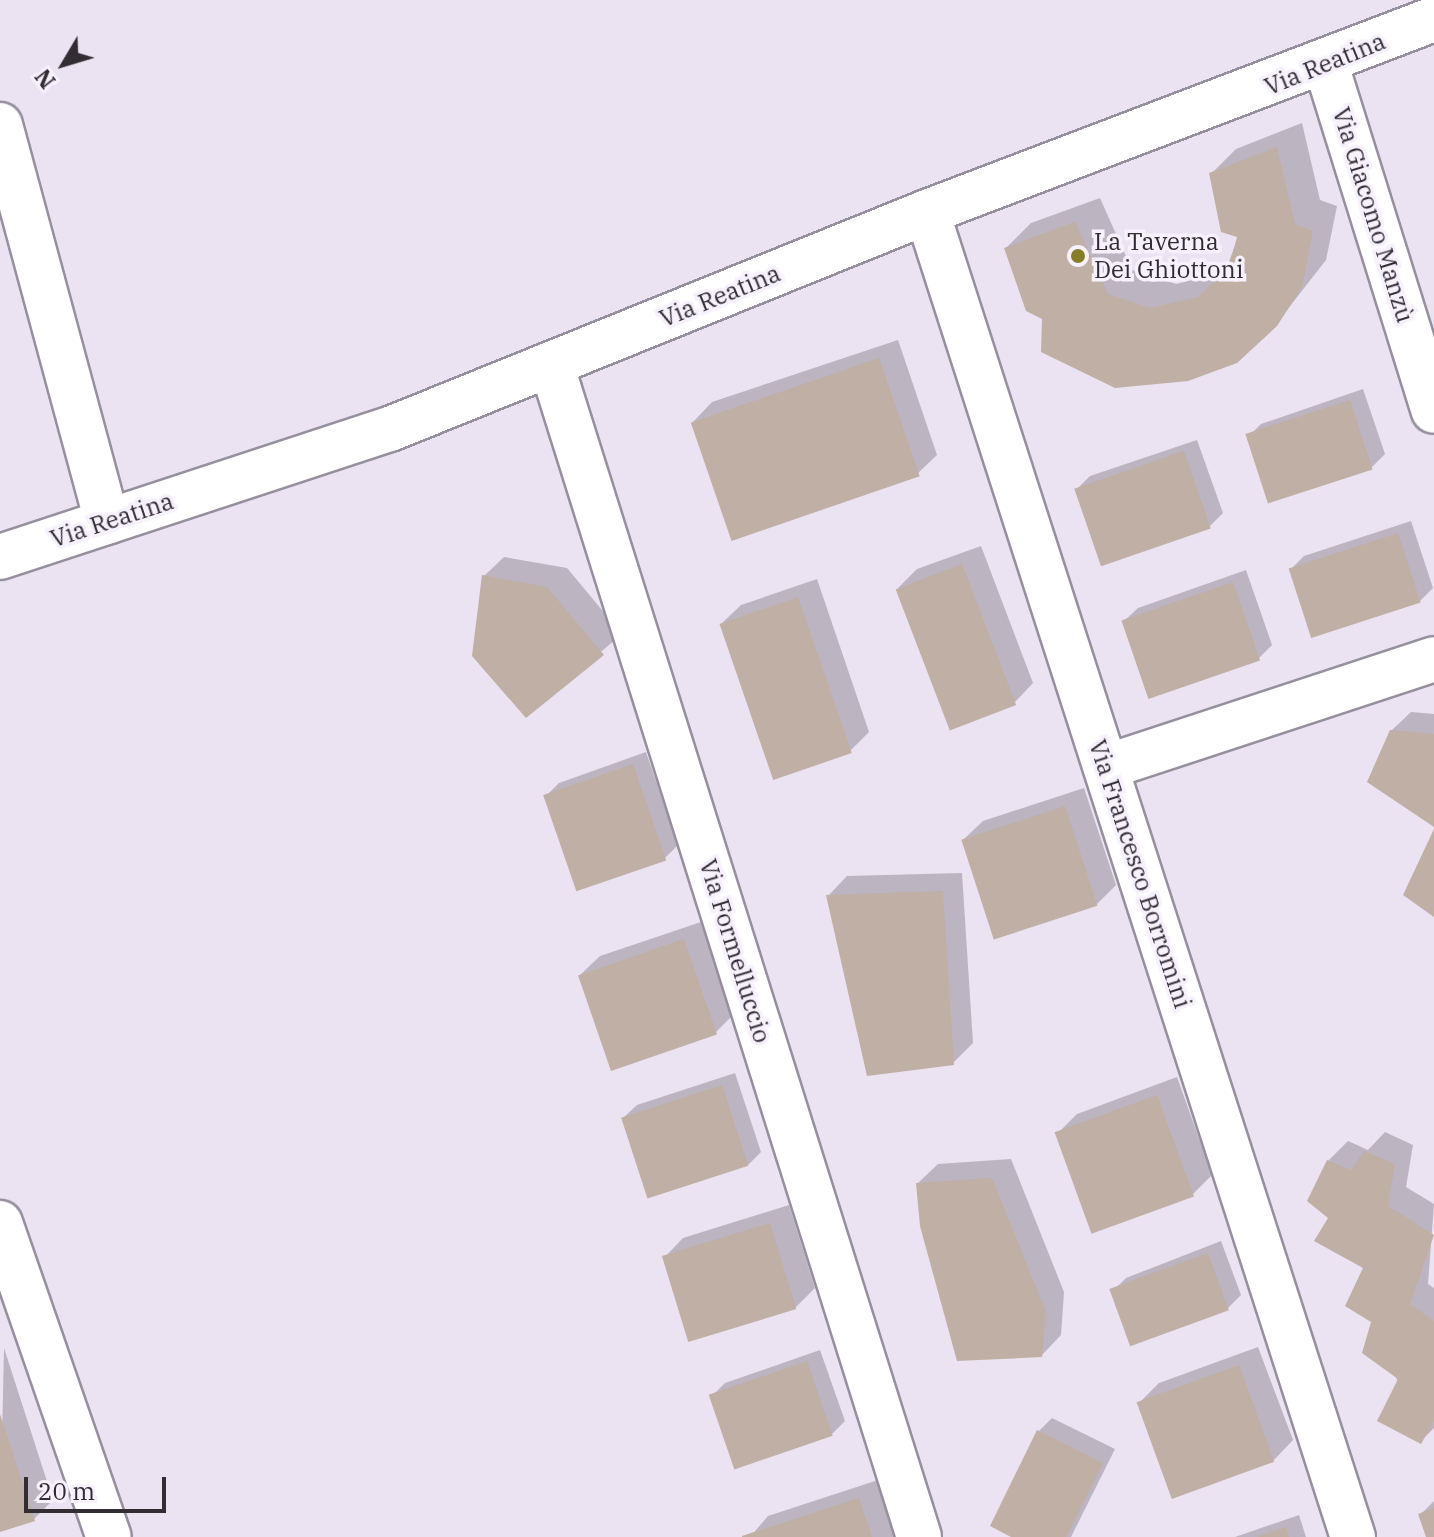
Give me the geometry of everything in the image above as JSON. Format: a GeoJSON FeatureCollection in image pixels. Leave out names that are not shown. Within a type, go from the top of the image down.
{"type":"FeatureCollection","features":[{"type":"Feature","properties":{"kind":"street","name":"Via Reatina"},"geometry":{"type":"LineString","coordinates":[[0,557],[390,429],[927,212],[1326,65],[1434,19]]}},
{"type":"Feature","properties":{"kind":"street","name":"Via Giacomo Manzù"},"geometry":{"type":"LineString","coordinates":[[1326,65],[1434,411]]}},
{"type":"Feature","properties":{"kind":"street"},"geometry":{"type":"LineString","coordinates":[[0,125],[107,522]]}},
{"type":"Feature","properties":{"kind":"street","name":"Via Francesco Borromini"},"geometry":{"type":"LineString","coordinates":[[927,212],[1353,1537]]}},
{"type":"Feature","properties":{"kind":"street","name":"Via Formelluccio"},"geometry":{"type":"LineString","coordinates":[[551,364],[919,1537]]}},
{"type":"Feature","properties":{"kind":"street"},"geometry":{"type":"LineString","coordinates":[[1106,767],[1434,659]]}},
{"type":"Feature","properties":{"kind":"street"},"geometry":{"type":"LineString","coordinates":[[0,1223],[109,1537]]}},
{"type":"Feature","properties":{"kind":"building"},"geometry":{"type":"Polygon","coordinates":[[[1277,147],[1295,224],[1313,231],[1302,287],[1277,326],[1237,363],[1188,381],[1115,388],[1041,352],[1042,319],[1026,311],[1004,248],[1075,222],[1108,294],[1150,308],[1198,297],[1229,267],[1237,237],[1221,232],[1209,173],[1277,147]]]}},
{"type":"Feature","properties":{"kind":"building"},"geometry":{"type":"Polygon","coordinates":[[[879,358],[920,476],[732,541],[691,423],[879,358]]]}},
{"type":"Feature","properties":{"kind":"building"},"geometry":{"type":"Polygon","coordinates":[[[1350,400],[1373,469],[1268,503],[1245,434],[1350,400]]]}},
{"type":"Feature","properties":{"kind":"building"},"geometry":{"type":"Polygon","coordinates":[[[1184,451],[1211,529],[1101,566],[1074,489],[1184,451]]]}},
{"type":"Feature","properties":{"kind":"building"},"geometry":{"type":"Polygon","coordinates":[[[1398,533],[1421,602],[1311,638],[1289,569],[1398,533]]]}},
{"type":"Feature","properties":{"kind":"building"},"geometry":{"type":"Polygon","coordinates":[[[962,564],[1016,705],[950,730],[896,589],[962,564]]]}},
{"type":"Feature","properties":{"kind":"building"},"geometry":{"type":"Polygon","coordinates":[[[482,575],[547,587],[604,655],[526,718],[472,656],[482,575]]]}},
{"type":"Feature","properties":{"kind":"building"},"geometry":{"type":"Polygon","coordinates":[[[1233,582],[1260,660],[1148,699],[1121,620],[1233,582]]]}},
{"type":"Feature","properties":{"kind":"building"},"geometry":{"type":"Polygon","coordinates":[[[798,597],[852,753],[773,780],[720,624],[798,597]]]}},
{"type":"Feature","properties":{"kind":"building"},"geometry":{"type":"Polygon","coordinates":[[[1390,730],[1434,734],[1434,827],[1367,782],[1390,730]]]}},
{"type":"Feature","properties":{"kind":"building"},"geometry":{"type":"Polygon","coordinates":[[[633,764],[666,860],[576,891],[543,795],[633,764]]]}},
{"type":"Feature","properties":{"kind":"building"},"geometry":{"type":"Polygon","coordinates":[[[1065,806],[1097,906],[994,940],[961,840],[1065,806]]]}},
{"type":"Feature","properties":{"kind":"building"},"geometry":{"type":"Polygon","coordinates":[[[1434,829],[1434,917],[1403,895],[1434,829]]]}},
{"type":"Feature","properties":{"kind":"building"},"geometry":{"type":"Polygon","coordinates":[[[943,891],[954,1065],[867,1076],[826,895],[943,891]]]}},
{"type":"Feature","properties":{"kind":"building"},"geometry":{"type":"Polygon","coordinates":[[[684,939],[717,1034],[611,1071],[578,975],[684,939]]]}},
{"type":"Feature","properties":{"kind":"building"},"geometry":{"type":"Polygon","coordinates":[[[722,1085],[748,1166],[647,1199],[621,1118],[722,1085]]]}},
{"type":"Feature","properties":{"kind":"building"},"geometry":{"type":"Polygon","coordinates":[[[1157,1095],[1194,1196],[1092,1234],[1055,1132],[1157,1095]]]}},
{"type":"Feature","properties":{"kind":"building"},"geometry":{"type":"Polygon","coordinates":[[[1364,1151],[1395,1164],[1388,1206],[1434,1235],[1410,1304],[1434,1321],[1434,1421],[1421,1444],[1377,1421],[1398,1379],[1362,1353],[1371,1322],[1345,1306],[1363,1268],[1314,1241],[1328,1218],[1307,1201],[1327,1160],[1351,1170],[1364,1151]]]}},
{"type":"Feature","properties":{"kind":"building"},"geometry":{"type":"Polygon","coordinates":[[[992,1178],[1046,1312],[1042,1357],[957,1361],[920,1226],[916,1183],[992,1178]]]}},
{"type":"Feature","properties":{"kind":"building"},"geometry":{"type":"Polygon","coordinates":[[[770,1223],[796,1309],[688,1342],[662,1256],[770,1223]]]}},
{"type":"Feature","properties":{"kind":"building"},"geometry":{"type":"Polygon","coordinates":[[[1208,1253],[1229,1310],[1130,1346],[1109,1289],[1208,1253]]]}},
{"type":"Feature","properties":{"kind":"building"},"geometry":{"type":"Polygon","coordinates":[[[807,1361],[833,1436],[734,1470],[709,1395],[807,1361]]]}},
{"type":"Feature","properties":{"kind":"building"},"geometry":{"type":"Polygon","coordinates":[[[1239,1365],[1274,1462],[1172,1499],[1137,1402],[1239,1365]]]}},
{"type":"Feature","properties":{"kind":"building"},"geometry":{"type":"Polygon","coordinates":[[[0,1414],[35,1521],[0,1532],[0,1414]]]}},
{"type":"Feature","properties":{"kind":"building"},"geometry":{"type":"Polygon","coordinates":[[[1037,1430],[1103,1463],[1066,1537],[1011,1537],[990,1526],[1037,1430]]]}},
{"type":"Feature","properties":{"kind":"building"},"geometry":{"type":"Polygon","coordinates":[[[859,1498],[872,1537],[742,1537],[742,1536],[859,1498]]]}},
{"type":"Feature","properties":{"kind":"building"},"geometry":{"type":"Polygon","coordinates":[[[1434,1508],[1434,1537],[1426,1537],[1418,1514],[1434,1508]]]}},
{"type":"Feature","properties":{"kind":"building"},"geometry":{"type":"Polygon","coordinates":[[[1286,1527],[1289,1537],[1258,1536],[1286,1527]]]}},
{"type":"Feature","properties":{"kind":"place","name":"La Taverna Dei Ghiottoni"},"geometry":{"type":"Point","coordinates":[1078,256]}}]}
